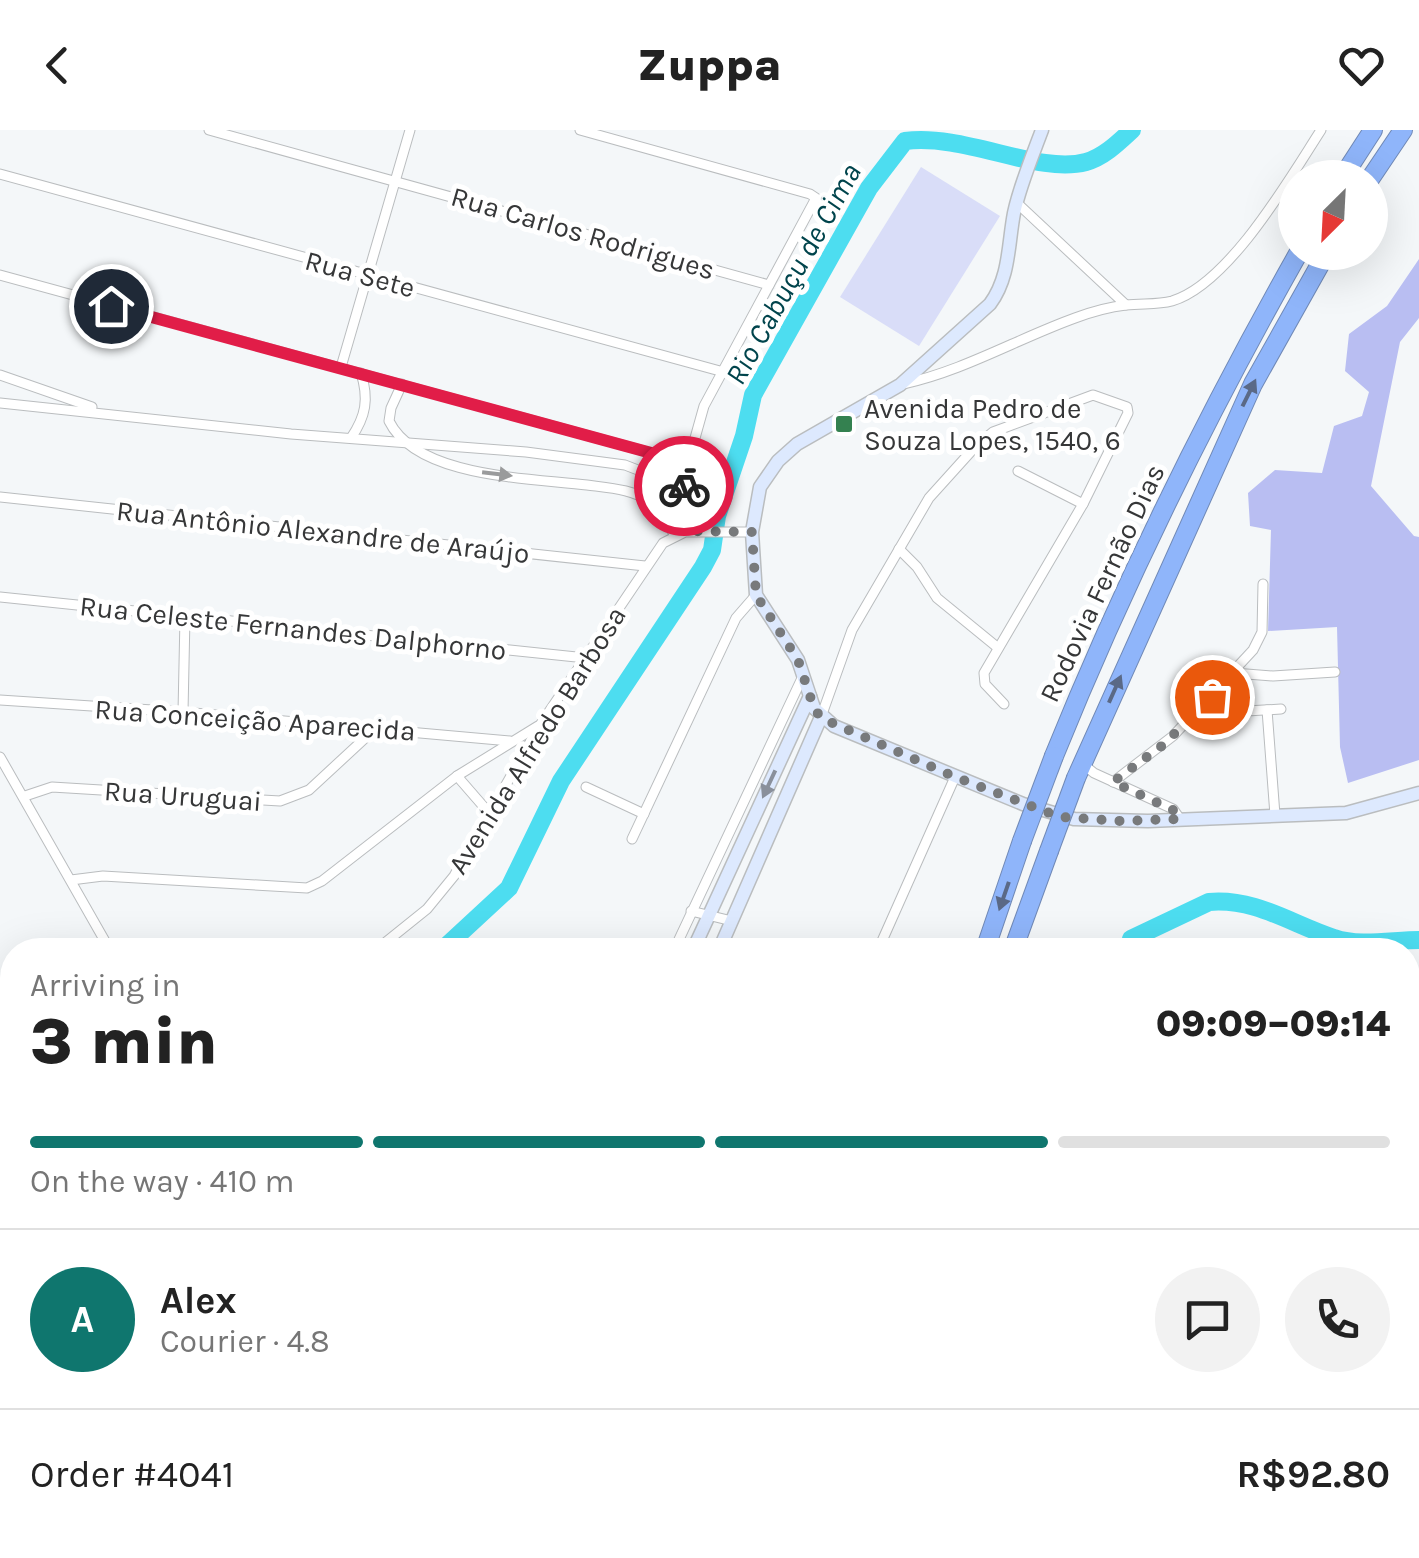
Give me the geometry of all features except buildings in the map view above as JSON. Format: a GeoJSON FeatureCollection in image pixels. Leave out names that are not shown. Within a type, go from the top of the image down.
{"type":"FeatureCollection","features":[{"type":"Feature","properties":{"kind":"highway"},"geometry":{"type":"LineString","coordinates":[[1354,160],[1373,130]]}},
{"type":"Feature","properties":{"kind":"highway"},"geometry":{"type":"LineString","coordinates":[[1383,160],[1403,130]]}},
{"type":"Feature","properties":{"kind":"highway","name":"Rodovia Fernão Dias"},"geometry":{"type":"LineString","coordinates":[[989,938],[1054,756],[1146,549],[1233,371],[1289,270]]}},
{"type":"Feature","properties":{"kind":"highway","name":"Rodovia Fernão Dias"},"geometry":{"type":"LineString","coordinates":[[1017,938],[1079,771],[1252,384],[1317,270]]}},
{"type":"Feature","properties":{"kind":"main road"},"geometry":{"type":"LineString","coordinates":[[1042,130],[1017,203],[1006,270],[996,296],[900,385],[809,435],[778,461],[760,487],[752,532],[756,595],[804,674],[814,708],[821,718],[955,777],[1074,819],[1180,819],[1363,810],[1419,793]]}},
{"type":"Feature","properties":{"kind":"main road"},"geometry":{"type":"LineString","coordinates":[[698,938],[810,696]]}},
{"type":"Feature","properties":{"kind":"main road"},"geometry":{"type":"LineString","coordinates":[[724,938],[821,718]]}},
{"type":"Feature","properties":{"kind":"street","name":"Rua Carlos Rodrigues"},"geometry":{"type":"LineString","coordinates":[[209,130],[769,285]]}},
{"type":"Feature","properties":{"kind":"street"},"geometry":{"type":"LineString","coordinates":[[342,367],[410,130]]}},
{"type":"Feature","properties":{"kind":"street"},"geometry":{"type":"LineString","coordinates":[[580,130],[814,196],[816,202],[704,406],[684,488],[694,531]]}},
{"type":"Feature","properties":{"kind":"street"},"geometry":{"type":"LineString","coordinates":[[900,385],[946,372],[1078,316],[1126,304],[1170,301],[1207,280],[1271,207],[1321,130]]}},
{"type":"Feature","properties":{"kind":"street","name":"Rua Sete"},"geometry":{"type":"LineString","coordinates":[[0,174],[720,372]]}},
{"type":"Feature","properties":{"kind":"street"},"geometry":{"type":"LineString","coordinates":[[1017,203],[1126,304]]}},
{"type":"Feature","properties":{"kind":"street"},"geometry":{"type":"LineString","coordinates":[[0,275],[688,463]]}},
{"type":"Feature","properties":{"kind":"street"},"geometry":{"type":"LineString","coordinates":[[350,438],[364,419],[367,392],[361,373]]}},
{"type":"Feature","properties":{"kind":"street"},"geometry":{"type":"LineString","coordinates":[[0,375],[104,412]]}},
{"type":"Feature","properties":{"kind":"street"},"geometry":{"type":"LineString","coordinates":[[402,384],[391,408],[390,421],[405,444],[444,462],[482,472],[625,490],[654,504],[674,535],[694,531],[752,532]]}},
{"type":"Feature","properties":{"kind":"street"},"geometry":{"type":"LineString","coordinates":[[821,718],[852,630],[937,488],[975,446],[994,432],[1093,395],[1125,406],[1128,413],[1083,504],[997,646],[983,680],[1004,704]]}},
{"type":"Feature","properties":{"kind":"street"},"geometry":{"type":"LineString","coordinates":[[0,403],[405,444],[526,452],[624,466],[684,488]]}},
{"type":"Feature","properties":{"kind":"street"},"geometry":{"type":"LineString","coordinates":[[1018,471],[1083,504]]}},
{"type":"Feature","properties":{"kind":"street","name":"Rua Antônio Alexandre de Araújo"},"geometry":{"type":"LineString","coordinates":[[0,497],[645,566]]}},
{"type":"Feature","properties":{"kind":"street","name":"Avenida Alfredo Barbosa"},"geometry":{"type":"LineString","coordinates":[[391,938],[426,909],[445,887],[472,848],[540,725],[645,566],[674,535]]}},
{"type":"Feature","properties":{"kind":"street"},"geometry":{"type":"LineString","coordinates":[[899,549],[917,567],[936,598],[997,646]]}},
{"type":"Feature","properties":{"kind":"street"},"geometry":{"type":"LineString","coordinates":[[1113,782],[1149,756],[1234,674],[1259,640],[1263,584]]}},
{"type":"Feature","properties":{"kind":"street"},"geometry":{"type":"LineString","coordinates":[[632,838],[736,618],[756,595]]}},
{"type":"Feature","properties":{"kind":"street","name":"Rua Celeste Fernandes Dalphorno"},"geometry":{"type":"LineString","coordinates":[[0,597],[586,658]]}},
{"type":"Feature","properties":{"kind":"street"},"geometry":{"type":"LineString","coordinates":[[182,712],[184,617]]}},
{"type":"Feature","properties":{"kind":"street"},"geometry":{"type":"LineString","coordinates":[[1234,674],[1335,672]]}},
{"type":"Feature","properties":{"kind":"street"},"geometry":{"type":"LineString","coordinates":[[679,938],[804,674]]}},
{"type":"Feature","properties":{"kind":"street","name":"Rua Conceição Aparecida"},"geometry":{"type":"LineString","coordinates":[[0,700],[510,742]]}},
{"type":"Feature","properties":{"kind":"street"},"geometry":{"type":"LineString","coordinates":[[1206,704],[1238,711],[1281,709]]}},
{"type":"Feature","properties":{"kind":"street"},"geometry":{"type":"LineString","coordinates":[[1267,710],[1275,816]]}},
{"type":"Feature","properties":{"kind":"street"},"geometry":{"type":"LineString","coordinates":[[71,880],[103,876],[307,888],[322,882],[457,776],[540,725]]}},
{"type":"Feature","properties":{"kind":"street","name":"Rua Uruguai"},"geometry":{"type":"LineString","coordinates":[[24,796],[52,787],[280,801],[308,790],[376,728]]}},
{"type":"Feature","properties":{"kind":"street"},"geometry":{"type":"LineString","coordinates":[[0,757],[103,938]]}},
{"type":"Feature","properties":{"kind":"street"},"geometry":{"type":"LineString","coordinates":[[1079,771],[1173,810],[1180,819]]}},
{"type":"Feature","properties":{"kind":"street"},"geometry":{"type":"LineString","coordinates":[[457,776],[490,814]]}},
{"type":"Feature","properties":{"kind":"street"},"geometry":{"type":"LineString","coordinates":[[883,938],[955,777]]}},
{"type":"Feature","properties":{"kind":"street"},"geometry":{"type":"LineString","coordinates":[[586,787],[644,814]]}},
{"type":"Feature","properties":{"kind":"street"},"geometry":{"type":"LineString","coordinates":[[691,911],[732,921]]}},
{"type":"Feature","properties":{"kind":"shaded area"},"geometry":{"type":"Polygon","coordinates":[[[921,167],[1000,216],[919,346],[840,297],[921,167]]]}},
{"type":"Feature","properties":{"kind":"shaded area"},"geometry":{"type":"Polygon","coordinates":[[[1419,259],[1419,318],[1400,342],[1371,486],[1419,537],[1419,760],[1348,783],[1340,747],[1337,627],[1268,631],[1271,530],[1250,526],[1248,493],[1275,470],[1322,473],[1334,426],[1362,416],[1369,392],[1345,371],[1349,334],[1387,306],[1419,259]]]}},
{"type":"Feature","properties":{"kind":"waterway","name":"Rio Cabuçu de Cima"},"geometry":{"type":"LineString","coordinates":[[455,938],[509,888],[561,781],[703,567],[712,550],[717,516],[744,436],[753,395],[869,188],[905,141],[952,143],[1067,165],[1099,157],[1132,130]]}},
{"type":"Feature","properties":{"kind":"waterway"},"geometry":{"type":"LineString","coordinates":[[1133,938],[1209,902],[1258,908],[1335,938]]}},
{"type":"Feature","properties":{"kind":"way so far"},"geometry":{"type":"LineString","coordinates":[[684,486],[689,531],[752,532],[756,595],[798,660],[821,718],[955,777],[1060,817],[1180,819],[1173,810],[1113,782],[1163,745],[1212,697]]}},
{"type":"Feature","properties":{"kind":"place","name":"Avenida Pedro de Souza Lopes, 1540, 6"},"geometry":{"type":"Point","coordinates":[844,424]}},
{"type":"Feature","properties":{"kind":"route"},"geometry":{"type":"LineString","coordinates":[[111,306],[688,463],[684,486]]}}]}
